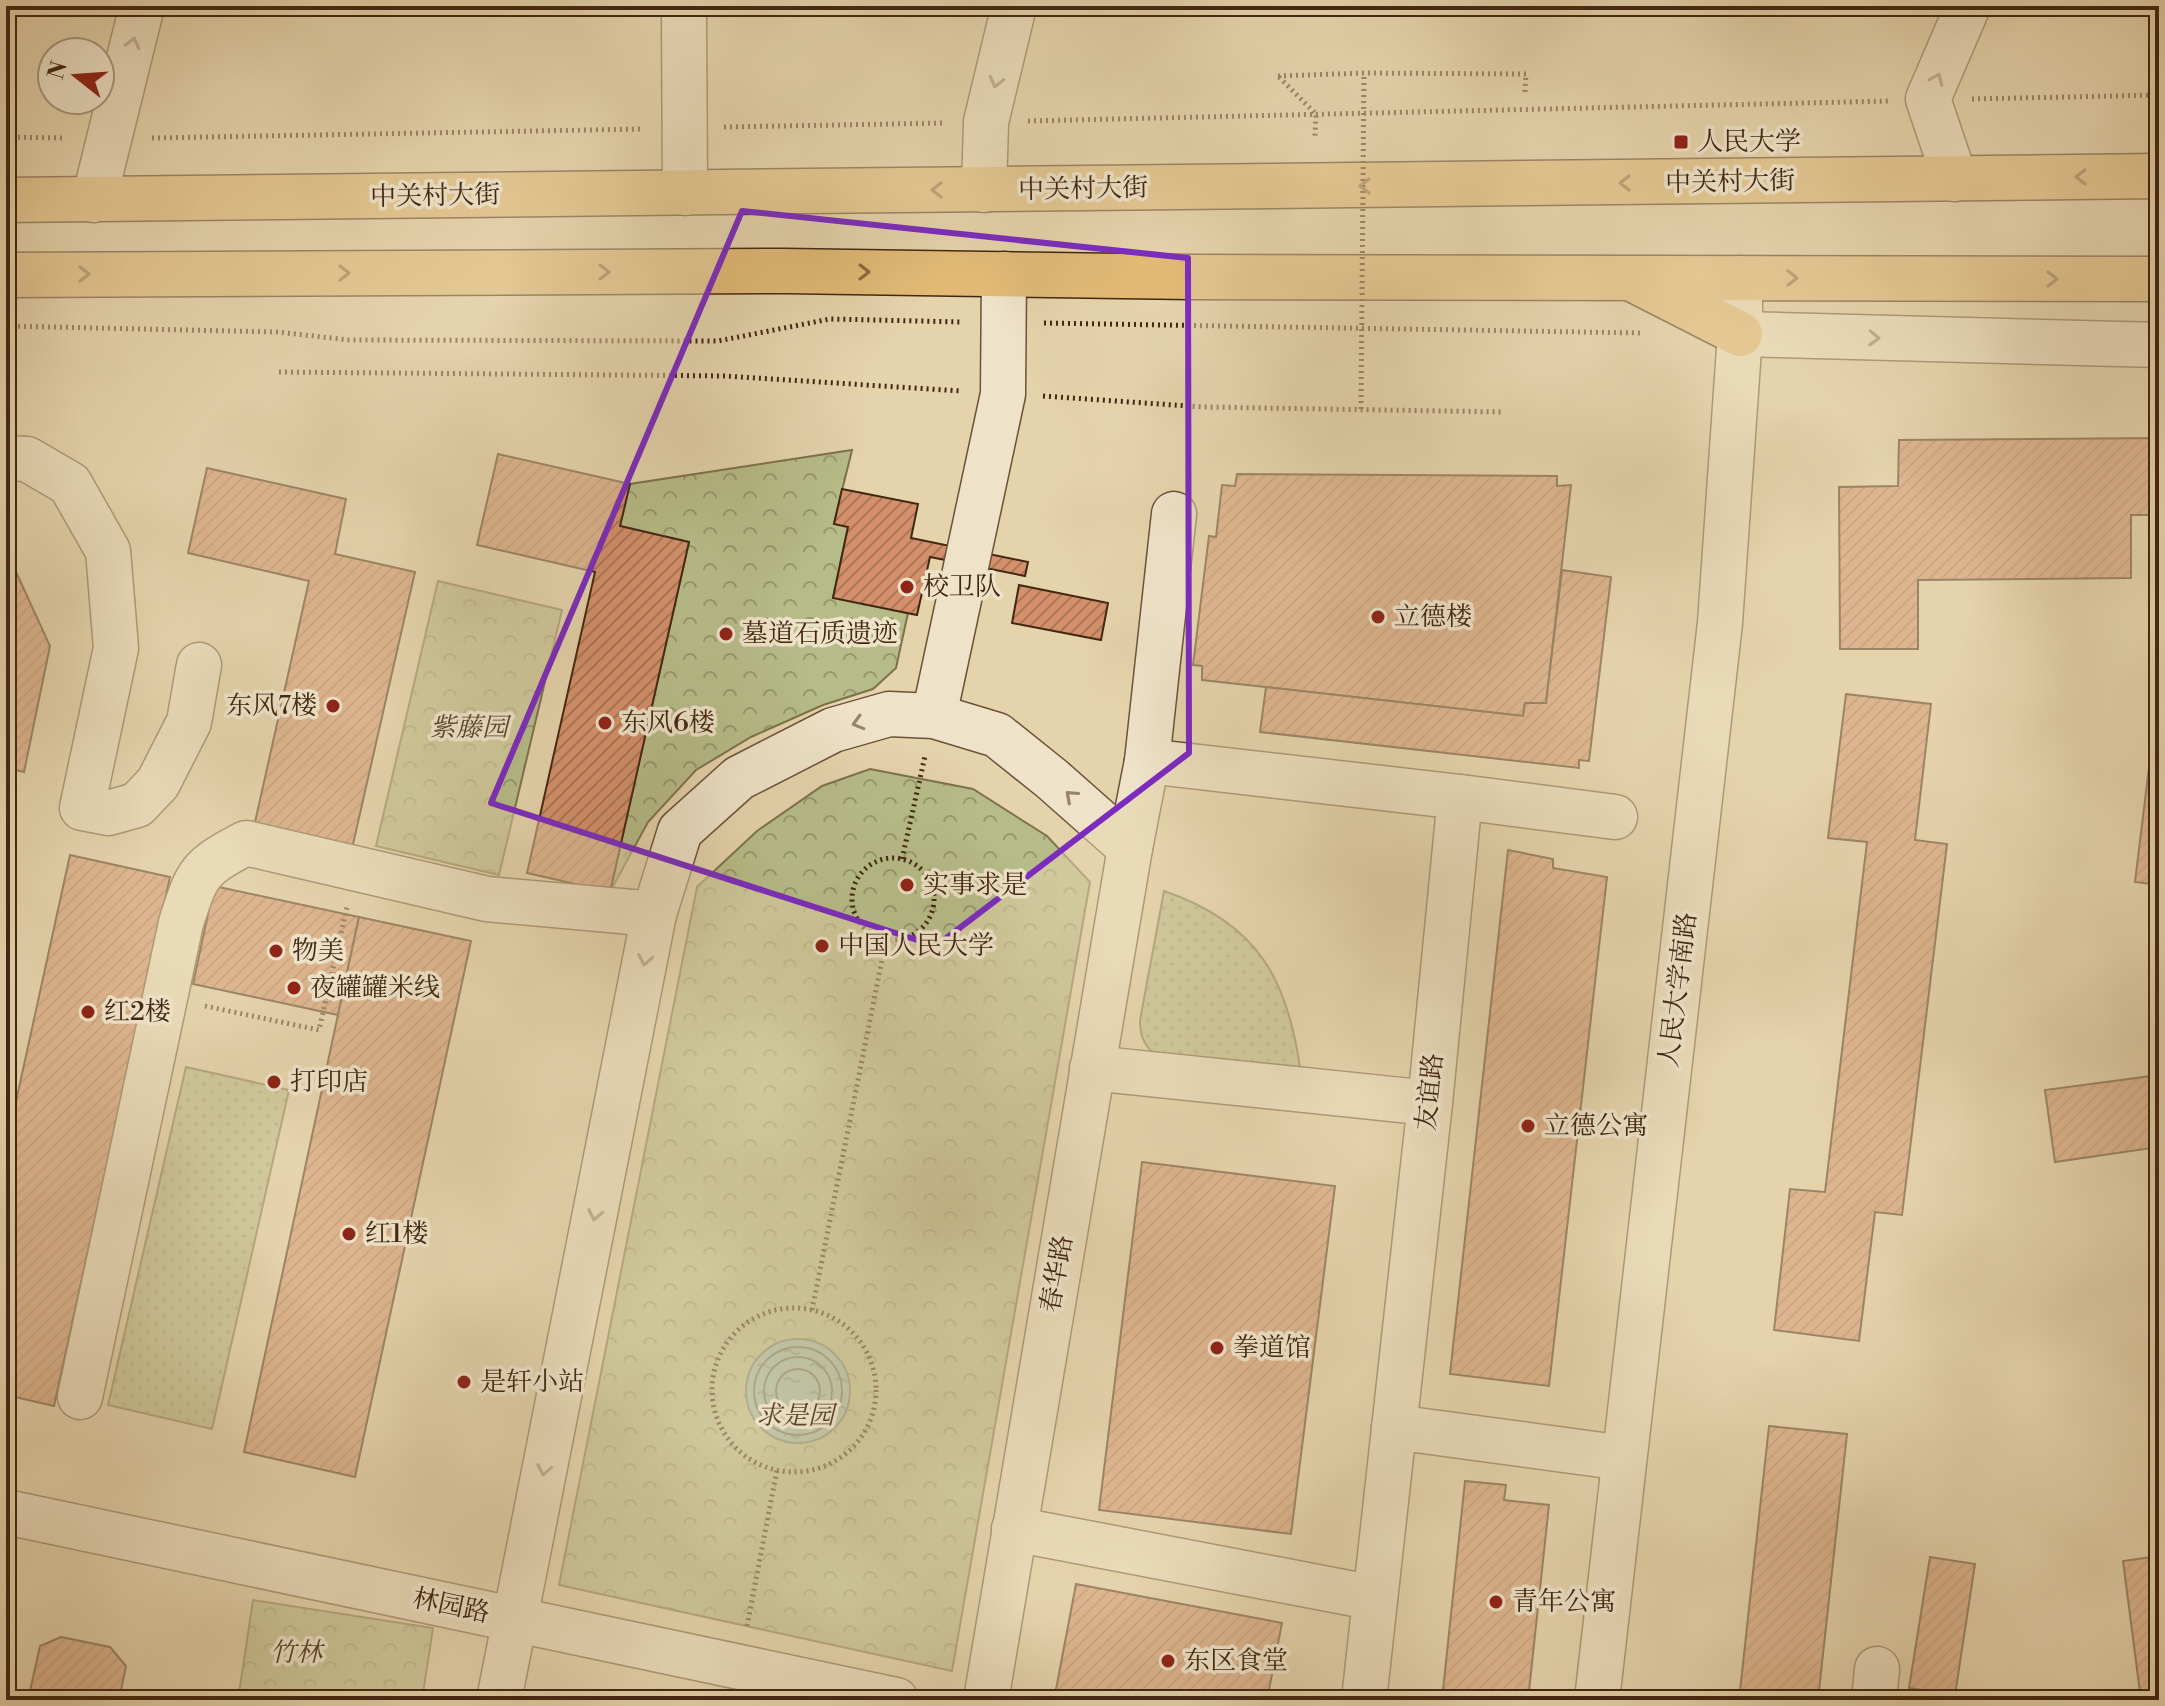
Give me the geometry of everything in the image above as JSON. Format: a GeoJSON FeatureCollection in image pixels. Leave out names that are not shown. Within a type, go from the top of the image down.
{"type":"FeatureCollection","features":[{"type":"Feature","properties":{"kind":"main road","name":"中关村大街"},"geometry":{"type":"LineString","coordinates":[[6,200],[2159,176]]}},
{"type":"Feature","properties":{"kind":"main road"},"geometry":{"type":"LineString","coordinates":[[6,275],[785,271],[2159,279]]}},
{"type":"Feature","properties":{"kind":"main road"},"geometry":{"type":"LineString","coordinates":[[1630,278],[1740,334]]}},
{"type":"Feature","properties":{"kind":"street"},"geometry":{"type":"LineString","coordinates":[[94,200],[142,6]]}},
{"type":"Feature","properties":{"kind":"street"},"geometry":{"type":"LineString","coordinates":[[984,190],[986,122],[1014,6]]}},
{"type":"Feature","properties":{"kind":"street"},"geometry":{"type":"LineString","coordinates":[[1955,179],[1928,99],[1968,6]]}},
{"type":"Feature","properties":{"kind":"street"},"geometry":{"type":"LineString","coordinates":[[684,15],[685,193]]}},
{"type":"Feature","properties":{"kind":"street"},"geometry":{"type":"LineString","coordinates":[[934,716],[1003,394],[1004,274]]}},
{"type":"Feature","properties":{"kind":"street","name":"人民大学南路"},"geometry":{"type":"LineString","coordinates":[[1597,1700],[1720,623],[1740,334],[1740,278]]}},
{"type":"Feature","properties":{"kind":"street"},"geometry":{"type":"LineString","coordinates":[[1740,334],[2159,345]]}},
{"type":"Feature","properties":{"kind":"street"},"geometry":{"type":"LineString","coordinates":[[6,458],[27,459],[70,484],[108,551],[116,648],[82,808],[108,813],[137,805],[158,783],[189,722],[199,665]]}},
{"type":"Feature","properties":{"kind":"street","name":"春华路"},"geometry":{"type":"LineString","coordinates":[[986,1700],[1147,761],[1174,514]]}},
{"type":"Feature","properties":{"kind":"street"},"geometry":{"type":"LineString","coordinates":[[499,1700],[654,914],[680,831],[739,778],[833,730],[889,714],[934,716],[997,735],[1130,848]]}},
{"type":"Feature","properties":{"kind":"street"},"geometry":{"type":"LineString","coordinates":[[1147,761],[1615,817]]}},
{"type":"Feature","properties":{"kind":"street","name":"友谊路"},"geometry":{"type":"LineString","coordinates":[[1364,1700],[1430,1103],[1460,797]]}},
{"type":"Feature","properties":{"kind":"street"},"geometry":{"type":"LineString","coordinates":[[80,1397],[181,923],[196,877],[217,857],[246,843],[487,899],[654,914]]}},
{"type":"Feature","properties":{"kind":"street"},"geometry":{"type":"LineString","coordinates":[[1092,1068],[1430,1103]]}},
{"type":"Feature","properties":{"kind":"street"},"geometry":{"type":"LineString","coordinates":[[1394,1427],[1624,1458]]}},
{"type":"Feature","properties":{"kind":"street","name":"林园路"},"geometry":{"type":"LineString","coordinates":[[6,1512],[896,1700]]}},
{"type":"Feature","properties":{"kind":"street"},"geometry":{"type":"LineString","coordinates":[[1014,1529],[1375,1598]]}},
{"type":"Feature","properties":{"kind":"path"},"geometry":{"type":"LineString","coordinates":[[1361,409],[1364,73]]}},
{"type":"Feature","properties":{"kind":"path"},"geometry":{"type":"LineString","coordinates":[[1315,136],[1316,114],[1278,76],[1526,74],[1525,92]]}},
{"type":"Feature","properties":{"kind":"path"},"geometry":{"type":"LineString","coordinates":[[6,137],[110,139],[685,128],[2159,95]]}},
{"type":"Feature","properties":{"kind":"path"},"geometry":{"type":"LineString","coordinates":[[6,326],[263,331],[349,340],[718,341],[830,319],[1646,333]]}},
{"type":"Feature","properties":{"kind":"path"},"geometry":{"type":"LineString","coordinates":[[279,372],[725,376],[1203,407],[1503,412]]}},
{"type":"Feature","properties":{"kind":"path"},"geometry":{"type":"LineString","coordinates":[[902,859],[934,716]]}},
{"type":"Feature","properties":{"kind":"path"},"geometry":{"type":"LineString","coordinates":[[902,859],[915,864],[926,874],[932,886],[934,903],[929,919],[917,932],[902,939],[886,940],[870,933],[858,921],[852,905],[853,888],[861,872],[875,861],[902,859]]}},
{"type":"Feature","properties":{"kind":"path"},"geometry":{"type":"LineString","coordinates":[[165,998],[319,1030],[356,867]]}},
{"type":"Feature","properties":{"kind":"path"},"geometry":{"type":"LineString","coordinates":[[812,1310],[886,940]]}},
{"type":"Feature","properties":{"kind":"path"},"geometry":{"type":"LineString","coordinates":[[791,1308],[812,1310],[840,1323],[862,1345],[872,1363],[876,1384],[875,1406],[868,1428],[837,1461],[816,1470],[794,1473],[751,1460],[734,1446],[722,1429],[712,1389],[715,1369],[735,1333],[752,1320],[771,1312],[791,1308]]}},
{"type":"Feature","properties":{"kind":"path"},"geometry":{"type":"LineString","coordinates":[[739,1667],[777,1470]]}},
{"type":"Feature","properties":{"kind":"highlighted area"},"geometry":{"type":"Polygon","coordinates":[[[742,211],[1188,258],[1189,753],[936,946],[491,803],[742,211]]]}},
{"type":"Feature","properties":{"kind":"green space"},"geometry":{"type":"Polygon","coordinates":[[[852,450],[834,523],[848,527],[833,597],[908,613],[896,668],[873,689],[823,705],[751,737],[696,770],[648,822],[610,892],[689,542],[620,526],[630,484],[852,450]]]}},
{"type":"Feature","properties":{"kind":"green space","name":"紫藤园"},"geometry":{"type":"Polygon","coordinates":[[[438,581],[562,610],[499,875],[376,846],[438,581]]]}},
{"type":"Feature","properties":{"kind":"green space","name":"求是园"},"geometry":{"type":"Polygon","coordinates":[[[870,769],[973,789],[1047,836],[1090,882],[952,1671],[559,1585],[697,887],[757,831],[822,786],[870,769]]]}},
{"type":"Feature","properties":{"kind":"green space"},"geometry":{"type":"Polygon","coordinates":[[[1164,891],[1196,904],[1223,920],[1245,938],[1263,959],[1288,1011],[1301,1075],[1156,1055],[1148,1048],[1142,1036],[1140,1020],[1164,891]]]}},
{"type":"Feature","properties":{"kind":"green space"},"geometry":{"type":"Polygon","coordinates":[[[186,1067],[289,1090],[212,1429],[108,1405],[186,1067]]]}},
{"type":"Feature","properties":{"kind":"green space","name":"竹林"},"geometry":{"type":"Polygon","coordinates":[[[253,1600],[433,1628],[422,1700],[238,1700],[253,1600]]]}},
{"type":"Feature","properties":{"kind":"water"},"geometry":{"type":"Polygon","coordinates":[[[798,1339],[818,1343],[835,1354],[846,1371],[850,1391],[846,1411],[835,1428],[818,1439],[798,1443],[778,1439],[761,1428],[750,1411],[746,1391],[750,1371],[761,1354],[778,1343],[798,1339]]]}},
{"type":"Feature","properties":{"kind":"building"},"geometry":{"type":"Polygon","coordinates":[[[2159,438],[2159,515],[2131,515],[2131,578],[1918,580],[1918,649],[1840,649],[1839,487],[1898,486],[1899,440],[2159,438]]]}},
{"type":"Feature","properties":{"kind":"building","name":"东风6楼"},"geometry":{"type":"Polygon","coordinates":[[[498,454],[630,484],[620,526],[689,542],[610,892],[527,873],[595,572],[477,545],[498,454]]]}},
{"type":"Feature","properties":{"kind":"building","name":"东风7楼"},"geometry":{"type":"Polygon","coordinates":[[[207,468],[346,499],[335,554],[415,572],[351,853],[253,831],[309,581],[188,553],[207,468]]]}},
{"type":"Feature","properties":{"kind":"building","name":"立德楼"},"geometry":{"type":"Polygon","coordinates":[[[1237,474],[1557,476],[1557,486],[1571,485],[1546,703],[1525,703],[1523,716],[1202,680],[1202,666],[1193,665],[1209,536],[1216,537],[1222,485],[1235,486],[1237,474]]]}},
{"type":"Feature","properties":{"kind":"building"},"geometry":{"type":"Polygon","coordinates":[[[842,489],[918,504],[911,538],[1028,562],[1025,576],[930,557],[917,615],[833,598],[848,527],[834,524],[842,489]]]}},
{"type":"Feature","properties":{"kind":"building"},"geometry":{"type":"Polygon","coordinates":[[[6,550],[50,646],[24,772],[6,768],[6,550]]]}},
{"type":"Feature","properties":{"kind":"building"},"geometry":{"type":"Polygon","coordinates":[[[1562,570],[1611,577],[1589,761],[1579,760],[1579,768],[1260,732],[1266,687],[1523,716],[1525,703],[1546,703],[1562,570]]]}},
{"type":"Feature","properties":{"kind":"building"},"geometry":{"type":"Polygon","coordinates":[[[1019,585],[1108,603],[1101,640],[1012,623],[1019,585]]]}},
{"type":"Feature","properties":{"kind":"building"},"geometry":{"type":"Polygon","coordinates":[[[2159,686],[2159,885],[2135,882],[2159,686]]]}},
{"type":"Feature","properties":{"kind":"building"},"geometry":{"type":"Polygon","coordinates":[[[1846,694],[1931,704],[1915,840],[1947,844],[1902,1215],[1875,1212],[1859,1341],[1774,1330],[1790,1189],[1825,1192],[1867,842],[1828,838],[1846,694]]]}},
{"type":"Feature","properties":{"kind":"building","name":"立德公寓"},"geometry":{"type":"Polygon","coordinates":[[[1508,850],[1553,859],[1553,868],[1607,877],[1549,1386],[1450,1374],[1508,850]]]}},
{"type":"Feature","properties":{"kind":"building","name":"红2楼"},"geometry":{"type":"Polygon","coordinates":[[[70,855],[170,877],[54,1406],[6,1395],[6,1147],[70,855]]]}},
{"type":"Feature","properties":{"kind":"building","name":"物美"},"geometry":{"type":"Polygon","coordinates":[[[214,886],[359,917],[338,1015],[193,984],[214,886]]]}},
{"type":"Feature","properties":{"kind":"building","name":"红1楼"},"geometry":{"type":"Polygon","coordinates":[[[359,917],[471,941],[355,1477],[244,1452],[359,917]]]}},
{"type":"Feature","properties":{"kind":"building"},"geometry":{"type":"Polygon","coordinates":[[[2159,1075],[2159,1147],[2055,1162],[2045,1090],[2159,1075]]]}},
{"type":"Feature","properties":{"kind":"building","name":"拳道馆"},"geometry":{"type":"Polygon","coordinates":[[[1142,1162],[1335,1186],[1291,1534],[1099,1510],[1142,1162]]]}},
{"type":"Feature","properties":{"kind":"building"},"geometry":{"type":"Polygon","coordinates":[[[1769,1426],[1847,1434],[1818,1700],[1739,1700],[1769,1426]]]}},
{"type":"Feature","properties":{"kind":"building","name":"青年公寓"},"geometry":{"type":"Polygon","coordinates":[[[1465,1481],[1506,1485],[1504,1500],[1549,1505],[1528,1700],[1442,1700],[1465,1481]]]}},
{"type":"Feature","properties":{"kind":"building"},"geometry":{"type":"Polygon","coordinates":[[[2159,1556],[2159,1700],[2141,1700],[2123,1561],[2159,1556]]]}},
{"type":"Feature","properties":{"kind":"building"},"geometry":{"type":"Polygon","coordinates":[[[1930,1557],[1975,1564],[1955,1695],[1909,1688],[1930,1557]]]}},
{"type":"Feature","properties":{"kind":"building","name":"东区食堂"},"geometry":{"type":"Polygon","coordinates":[[[1076,1584],[1282,1623],[1267,1700],[1054,1700],[1076,1584]]]}},
{"type":"Feature","properties":{"kind":"building"},"geometry":{"type":"Polygon","coordinates":[[[61,1637],[110,1647],[126,1666],[119,1700],[28,1700],[40,1646],[61,1637]]]}},
{"type":"Feature","properties":{"kind":"place","name":"人民大学"},"geometry":{"type":"Point","coordinates":[1681,142]}},
{"type":"Feature","properties":{"kind":"place","name":"校卫队"},"geometry":{"type":"Point","coordinates":[907,587]}},
{"type":"Feature","properties":{"kind":"place","name":"立德楼"},"geometry":{"type":"Point","coordinates":[1378,617]}},
{"type":"Feature","properties":{"kind":"place","name":"墓道石质遗迹"},"geometry":{"type":"Point","coordinates":[726,634]}},
{"type":"Feature","properties":{"kind":"place","name":"东风7楼"},"geometry":{"type":"Point","coordinates":[333,706]}},
{"type":"Feature","properties":{"kind":"place","name":"东风6楼"},"geometry":{"type":"Point","coordinates":[605,723]}},
{"type":"Feature","properties":{"kind":"place","name":"实事求是"},"geometry":{"type":"Point","coordinates":[907,885]}},
{"type":"Feature","properties":{"kind":"place","name":"中国人民大学"},"geometry":{"type":"Point","coordinates":[822,946]}},
{"type":"Feature","properties":{"kind":"place","name":"物美"},"geometry":{"type":"Point","coordinates":[276,951]}},
{"type":"Feature","properties":{"kind":"place","name":"夜罐罐米线"},"geometry":{"type":"Point","coordinates":[294,988]}},
{"type":"Feature","properties":{"kind":"place","name":"红2楼"},"geometry":{"type":"Point","coordinates":[88,1012]}},
{"type":"Feature","properties":{"kind":"place","name":"打印店"},"geometry":{"type":"Point","coordinates":[274,1082]}},
{"type":"Feature","properties":{"kind":"place","name":"立德公寓"},"geometry":{"type":"Point","coordinates":[1528,1126]}},
{"type":"Feature","properties":{"kind":"place","name":"红1楼"},"geometry":{"type":"Point","coordinates":[349,1234]}},
{"type":"Feature","properties":{"kind":"place","name":"拳道馆"},"geometry":{"type":"Point","coordinates":[1217,1348]}},
{"type":"Feature","properties":{"kind":"place","name":"是轩小站"},"geometry":{"type":"Point","coordinates":[464,1382]}},
{"type":"Feature","properties":{"kind":"place","name":"青年公寓"},"geometry":{"type":"Point","coordinates":[1496,1602]}},
{"type":"Feature","properties":{"kind":"place","name":"东区食堂"},"geometry":{"type":"Point","coordinates":[1168,1661]}}]}
